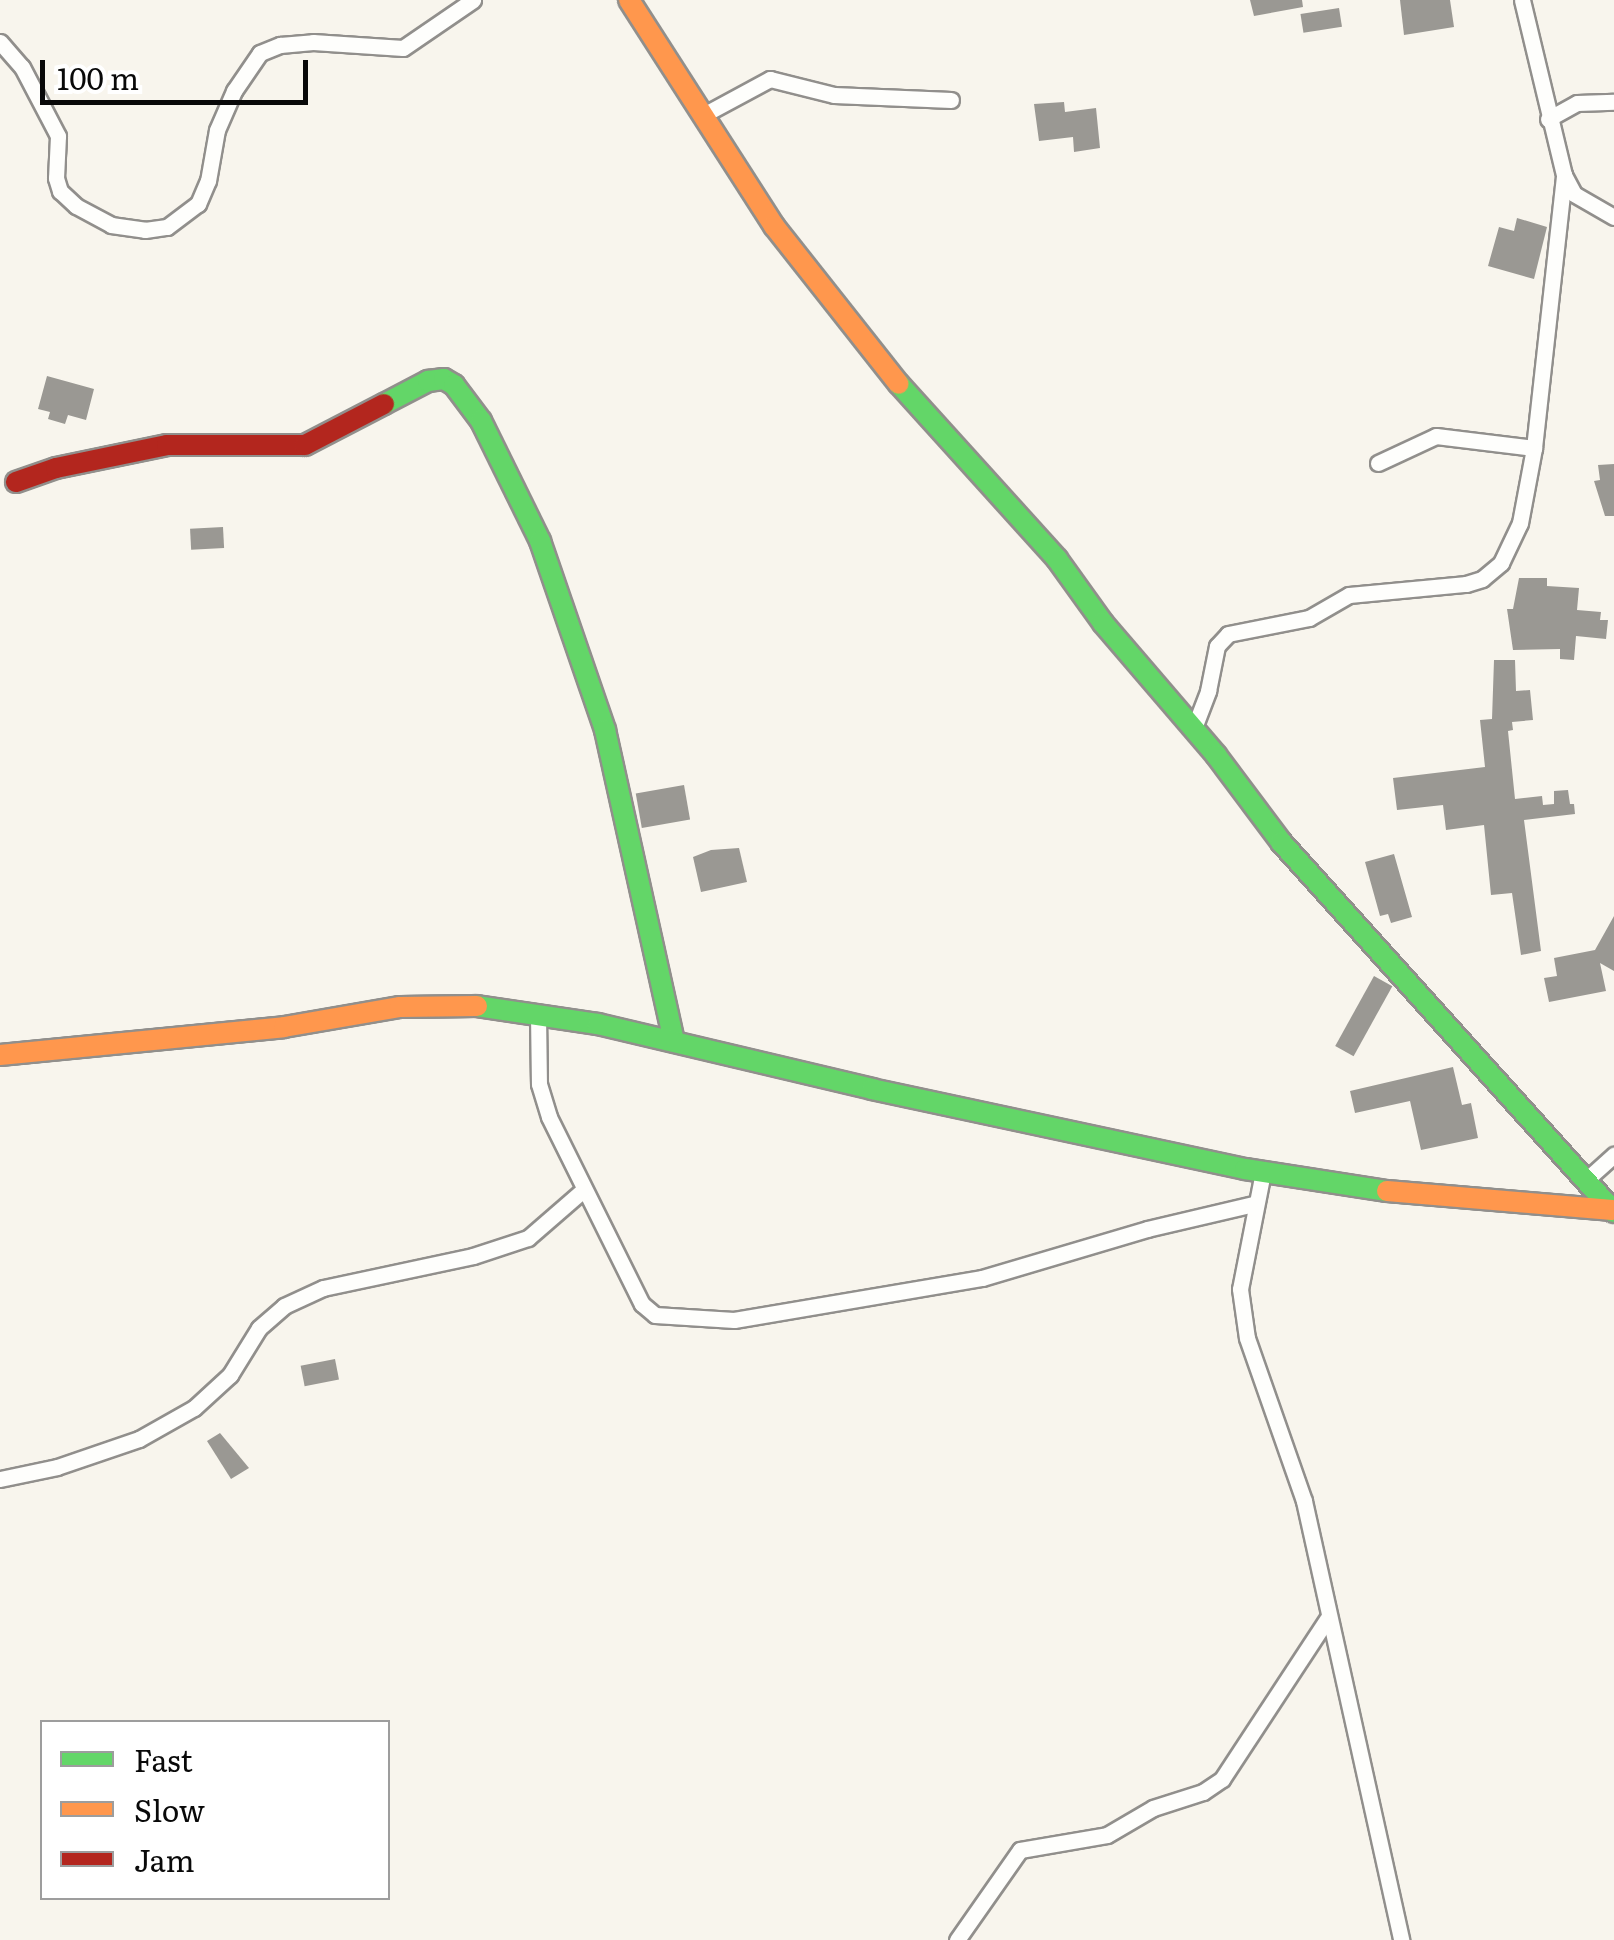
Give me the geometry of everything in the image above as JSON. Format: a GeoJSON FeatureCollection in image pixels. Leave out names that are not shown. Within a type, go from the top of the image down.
{"type":"FeatureCollection","features":[{"type":"Feature","properties":{"kind":"street"},"geometry":{"type":"LineString","coordinates":[[0,42],[22,67],[58,136],[60,191],[110,224],[145,230],[167,227],[198,204],[208,181],[217,130],[234,91],[260,53],[280,45],[313,42],[404,48],[473,0]]}},
{"type":"Feature","properties":{"kind":"street"},"geometry":{"type":"LineString","coordinates":[[629,0],[774,226],[846,318],[961,457],[1057,558],[1103,623],[1194,728],[1300,864],[1613,1211]]}},
{"type":"Feature","properties":{"kind":"street"},"geometry":{"type":"LineString","coordinates":[[1522,0],[1564,175],[1574,194],[1614,217]]}},
{"type":"Feature","properties":{"kind":"street"},"geometry":{"type":"LineString","coordinates":[[704,114],[770,79],[834,95],[951,100]]}},
{"type":"Feature","properties":{"kind":"street"},"geometry":{"type":"LineString","coordinates":[[1548,119],[1577,104],[1614,102]]}},
{"type":"Feature","properties":{"kind":"street"},"geometry":{"type":"LineString","coordinates":[[1194,728],[1208,691],[1217,646],[1228,634],[1308,618],[1349,594],[1482,579],[1501,562],[1520,523],[1534,448],[1564,175]]}},
{"type":"Feature","properties":{"kind":"street"},"geometry":{"type":"LineString","coordinates":[[16,482],[56,468],[166,445],[306,445],[428,381],[444,379],[454,385],[480,421],[540,542],[606,730],[674,1042]]}},
{"type":"Feature","properties":{"kind":"street"},"geometry":{"type":"LineString","coordinates":[[1378,462],[1436,436],[1534,448]]}},
{"type":"Feature","properties":{"kind":"street"},"geometry":{"type":"LineString","coordinates":[[0,1054],[284,1027],[400,1007],[468,1005],[538,1014],[674,1042],[872,1090],[1263,1172],[1435,1198],[1613,1211]]}},
{"type":"Feature","properties":{"kind":"street"},"geometry":{"type":"LineString","coordinates":[[538,1014],[539,1084],[582,1191],[610,1235],[642,1304],[655,1315],[734,1320],[982,1278],[1147,1228],[1254,1204]]}},
{"type":"Feature","properties":{"kind":"street"},"geometry":{"type":"LineString","coordinates":[[1586,1180],[1614,1155]]}},
{"type":"Feature","properties":{"kind":"street"},"geometry":{"type":"LineString","coordinates":[[1263,1172],[1240,1289],[1247,1338],[1304,1501],[1400,1940]]}},
{"type":"Feature","properties":{"kind":"street"},"geometry":{"type":"LineString","coordinates":[[0,1479],[57,1467],[140,1438],[194,1408],[230,1375],[259,1328],[284,1306],[323,1288],[472,1256],[528,1238],[582,1191]]}},
{"type":"Feature","properties":{"kind":"street"},"geometry":{"type":"LineString","coordinates":[[957,1940],[1020,1850],[1107,1835],[1153,1808],[1202,1792],[1222,1779],[1327,1619]]}},
{"type":"Feature","properties":{"kind":"building"},"geometry":{"type":"Polygon","coordinates":[[[1250,0],[1302,0],[1303,7],[1254,16],[1250,0]]]}},
{"type":"Feature","properties":{"kind":"building"},"geometry":{"type":"Polygon","coordinates":[[[1400,0],[1450,0],[1454,27],[1404,35],[1400,0]]]}},
{"type":"Feature","properties":{"kind":"building"},"geometry":{"type":"Polygon","coordinates":[[[1339,8],[1342,27],[1303,33],[1300,14],[1339,8]]]}},
{"type":"Feature","properties":{"kind":"building"},"geometry":{"type":"Polygon","coordinates":[[[1064,102],[1065,112],[1096,108],[1100,148],[1074,152],[1073,137],[1039,141],[1034,104],[1064,102]]]}},
{"type":"Feature","properties":{"kind":"building"},"geometry":{"type":"Polygon","coordinates":[[[1517,218],[1547,227],[1534,279],[1488,266],[1499,227],[1514,231],[1517,218]]]}},
{"type":"Feature","properties":{"kind":"building"},"geometry":{"type":"Polygon","coordinates":[[[47,376],[94,389],[86,420],[68,415],[65,424],[48,419],[50,412],[38,409],[47,376]]]}},
{"type":"Feature","properties":{"kind":"building"},"geometry":{"type":"Polygon","coordinates":[[[1614,464],[1614,516],[1605,516],[1594,481],[1600,480],[1598,465],[1614,464]]]}},
{"type":"Feature","properties":{"kind":"building"},"geometry":{"type":"Polygon","coordinates":[[[223,527],[224,548],[191,550],[190,529],[223,527]]]}},
{"type":"Feature","properties":{"kind":"building"},"geometry":{"type":"Polygon","coordinates":[[[1519,578],[1547,578],[1547,586],[1579,588],[1577,610],[1601,612],[1600,620],[1608,620],[1606,639],[1576,636],[1574,660],[1560,659],[1560,649],[1513,650],[1507,609],[1513,609],[1519,578]]]}},
{"type":"Feature","properties":{"kind":"building"},"geometry":{"type":"Polygon","coordinates":[[[1494,660],[1515,660],[1516,691],[1530,690],[1533,720],[1512,722],[1513,730],[1508,731],[1515,799],[1542,796],[1543,805],[1554,804],[1554,791],[1568,790],[1575,814],[1524,820],[1541,951],[1521,955],[1512,893],[1491,895],[1484,825],[1446,830],[1443,805],[1397,810],[1393,778],[1485,767],[1480,720],[1492,719],[1494,660]]]}},
{"type":"Feature","properties":{"kind":"building"},"geometry":{"type":"Polygon","coordinates":[[[684,785],[690,819],[642,828],[636,794],[684,785]]]}},
{"type":"Feature","properties":{"kind":"building"},"geometry":{"type":"Polygon","coordinates":[[[739,848],[747,882],[701,892],[693,857],[711,850],[739,848]]]}},
{"type":"Feature","properties":{"kind":"building"},"geometry":{"type":"Polygon","coordinates":[[[1394,854],[1412,917],[1391,923],[1388,914],[1380,916],[1365,862],[1394,854]]]}},
{"type":"Feature","properties":{"kind":"building"},"geometry":{"type":"Polygon","coordinates":[[[1614,916],[1614,971],[1600,963],[1606,991],[1549,1002],[1544,978],[1557,976],[1554,958],[1595,950],[1614,916]]]}},
{"type":"Feature","properties":{"kind":"building"},"geometry":{"type":"Polygon","coordinates":[[[1374,976],[1392,986],[1354,1056],[1335,1046],[1374,976]]]}},
{"type":"Feature","properties":{"kind":"building"},"geometry":{"type":"Polygon","coordinates":[[[1453,1067],[1462,1105],[1471,1103],[1478,1138],[1421,1150],[1410,1101],[1355,1113],[1350,1091],[1453,1067]]]}},
{"type":"Feature","properties":{"kind":"building"},"geometry":{"type":"Polygon","coordinates":[[[335,1359],[339,1380],[305,1386],[301,1366],[335,1359]]]}},
{"type":"Feature","properties":{"kind":"building"},"geometry":{"type":"Polygon","coordinates":[[[220,1433],[249,1468],[231,1479],[207,1441],[220,1433]]]}},
{"type":"Feature","properties":{"kind":"traffic: fast"},"geometry":{"type":"LineString","coordinates":[[384,404],[428,381],[444,379],[454,385],[481,421],[540,541],[605,730],[674,1041]]}},
{"type":"Feature","properties":{"kind":"traffic: fast"},"geometry":{"type":"LineString","coordinates":[[899,384],[1057,559],[1103,623],[1216,755],[1281,842],[1614,1212]]}},
{"type":"Feature","properties":{"kind":"traffic: fast"},"geometry":{"type":"LineString","coordinates":[[477,1006],[598,1024],[872,1089],[1245,1169],[1387,1191]]}},
{"type":"Feature","properties":{"kind":"traffic: slow"},"geometry":{"type":"LineString","coordinates":[[629,0],[774,226],[899,384]]}},
{"type":"Feature","properties":{"kind":"traffic: slow"},"geometry":{"type":"LineString","coordinates":[[0,1055],[284,1027],[400,1007],[477,1006]]}},
{"type":"Feature","properties":{"kind":"traffic: slow"},"geometry":{"type":"LineString","coordinates":[[1387,1191],[1612,1210]]}},
{"type":"Feature","properties":{"kind":"traffic: jam"},"geometry":{"type":"LineString","coordinates":[[16,482],[56,468],[167,445],[305,445],[384,404]]}}]}
